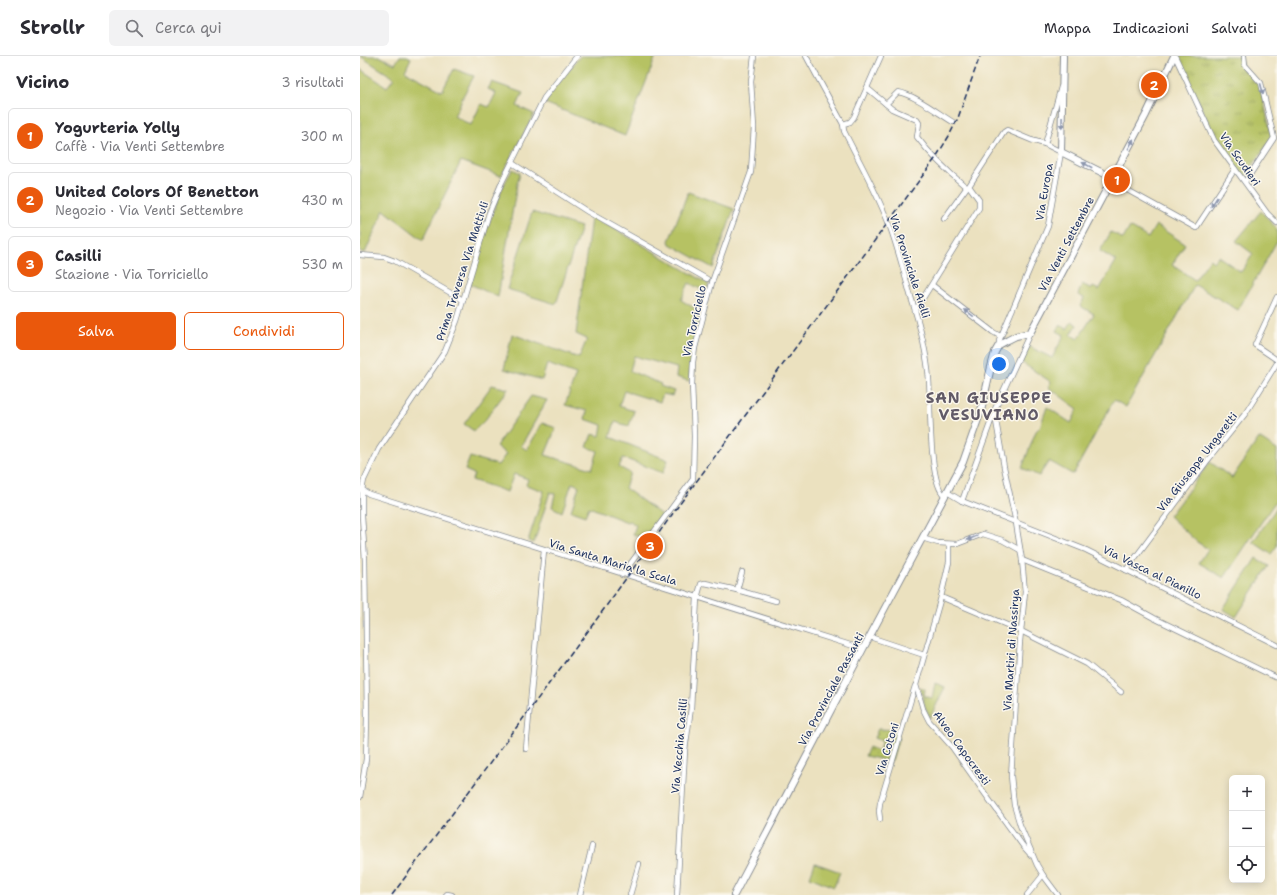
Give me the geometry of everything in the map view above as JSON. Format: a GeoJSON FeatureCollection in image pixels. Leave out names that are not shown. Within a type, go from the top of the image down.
{"type":"FeatureCollection","features":[{"type":"Feature","properties":{"kind":"main road","name":"Via Europa"},"geometry":{"type":"LineString","coordinates":[[1061,152],[1063,56]]}},
{"type":"Feature","properties":{"kind":"main road","name":"Via Venti Settembre"},"geometry":{"type":"LineString","coordinates":[[1030,333],[1146,115],[1174,57]]}},
{"type":"Feature","properties":{"kind":"main road"},"geometry":{"type":"LineString","coordinates":[[1061,152],[1112,180]]}},
{"type":"Feature","properties":{"kind":"main road"},"geometry":{"type":"LineString","coordinates":[[999,345],[1016,336],[1030,333]]}},
{"type":"Feature","properties":{"kind":"main road","name":"Via Provinciale Passanti"},"geometry":{"type":"LineString","coordinates":[[734,895],[963,462],[970,446],[981,410],[995,352],[999,345]]}},
{"type":"Feature","properties":{"kind":"street","name":"Prima Traversa Via Mattiuli"},"geometry":{"type":"LineString","coordinates":[[361,489],[379,449],[441,358],[457,321],[489,213],[502,182],[544,98],[577,56]]}},
{"type":"Feature","properties":{"kind":"street","name":"Via Torriciello"},"geometry":{"type":"LineString","coordinates":[[622,575],[693,479],[693,362],[713,280],[751,172],[754,127],[751,82],[754,56]]}},
{"type":"Feature","properties":{"kind":"street","name":"Via Provinciale Aielli"},"geometry":{"type":"LineString","coordinates":[[806,56],[843,124],[844,131],[891,228],[920,325],[929,380],[932,451],[938,487],[942,494],[946,494]]}},
{"type":"Feature","properties":{"kind":"street"},"geometry":{"type":"LineString","coordinates":[[843,124],[850,122],[881,56]]}},
{"type":"Feature","properties":{"kind":"street"},"geometry":{"type":"LineString","coordinates":[[1244,56],[1245,65],[1261,83],[1274,138],[1245,182]]}},
{"type":"Feature","properties":{"kind":"street","name":"Via Scudieri"},"geometry":{"type":"LineString","coordinates":[[1174,57],[1214,140],[1267,213],[1277,224]]}},
{"type":"Feature","properties":{"kind":"street"},"geometry":{"type":"LineString","coordinates":[[1045,144],[1062,81]]}},
{"type":"Feature","properties":{"kind":"street"},"geometry":{"type":"LineString","coordinates":[[867,88],[892,109],[917,120],[919,123],[917,137],[928,152],[941,166],[967,186],[979,200],[979,208],[915,310]]}},
{"type":"Feature","properties":{"kind":"street"},"geometry":{"type":"LineString","coordinates":[[886,104],[898,92],[900,92],[953,122]]}},
{"type":"Feature","properties":{"kind":"street"},"geometry":{"type":"LineString","coordinates":[[944,219],[1004,132],[1007,130],[1045,144],[1061,152]]}},
{"type":"Feature","properties":{"kind":"street","name":"Via Europa"},"geometry":{"type":"LineString","coordinates":[[999,345],[1000,336],[1048,226],[1061,152]]}},
{"type":"Feature","properties":{"kind":"street","name":"Via Torriciello"},"geometry":{"type":"LineString","coordinates":[[512,163],[588,212],[707,279]]}},
{"type":"Feature","properties":{"kind":"street"},"geometry":{"type":"LineString","coordinates":[[1112,180],[1196,228],[1235,169]]}},
{"type":"Feature","properties":{"kind":"street"},"geometry":{"type":"LineString","coordinates":[[360,255],[384,257],[396,261],[463,300]]}},
{"type":"Feature","properties":{"kind":"street"},"geometry":{"type":"LineString","coordinates":[[932,285],[1000,336]]}},
{"type":"Feature","properties":{"kind":"street"},"geometry":{"type":"LineString","coordinates":[[1277,297],[1255,345],[1277,361]]}},
{"type":"Feature","properties":{"kind":"street","name":"Via Martiri di Nassirya"},"geometry":{"type":"LineString","coordinates":[[1030,333],[996,405],[995,415],[1016,522],[1025,592],[1011,776],[1014,805],[1032,856],[1043,875],[1058,895]]}},
{"type":"Feature","properties":{"kind":"street","name":"Via Giuseppe Ungaretti"},"geometry":{"type":"LineString","coordinates":[[1126,570],[1208,460],[1245,414],[1277,361]]}},
{"type":"Feature","properties":{"kind":"street"},"geometry":{"type":"LineString","coordinates":[[962,501],[991,421],[995,415]]}},
{"type":"Feature","properties":{"kind":"street","name":"Via Santa Maria la Scala"},"geometry":{"type":"LineString","coordinates":[[361,489],[369,494],[622,575],[863,649]]}},
{"type":"Feature","properties":{"kind":"street"},"geometry":{"type":"LineString","coordinates":[[360,797],[365,772],[367,718],[365,573],[361,489]]}},
{"type":"Feature","properties":{"kind":"street","name":"Via Vasca al Pianillo"},"geometry":{"type":"LineString","coordinates":[[946,494],[1086,550],[1277,644]]}},
{"type":"Feature","properties":{"kind":"street"},"geometry":{"type":"LineString","coordinates":[[922,538],[949,544],[962,543],[983,534],[1002,540],[1020,550]]}},
{"type":"Feature","properties":{"kind":"street"},"geometry":{"type":"LineString","coordinates":[[916,685],[941,597],[948,562],[949,544]]}},
{"type":"Feature","properties":{"kind":"street"},"geometry":{"type":"LineString","coordinates":[[526,749],[544,550]]}},
{"type":"Feature","properties":{"kind":"street"},"geometry":{"type":"LineString","coordinates":[[1022,560],[1121,600],[1154,618],[1277,678]]}},
{"type":"Feature","properties":{"kind":"street"},"geometry":{"type":"LineString","coordinates":[[737,590],[742,572]]}},
{"type":"Feature","properties":{"kind":"street"},"geometry":{"type":"LineString","coordinates":[[360,576],[365,573]]}},
{"type":"Feature","properties":{"kind":"street"},"geometry":{"type":"LineString","coordinates":[[697,598],[701,584],[705,583],[737,590],[776,602]]}},
{"type":"Feature","properties":{"kind":"street"},"geometry":{"type":"LineString","coordinates":[[941,597],[1021,631],[1087,664],[1121,692]]}},
{"type":"Feature","properties":{"kind":"street","name":"Via Vecchia Casilli"},"geometry":{"type":"LineString","coordinates":[[677,895],[685,750],[691,708],[697,598]]}},
{"type":"Feature","properties":{"kind":"street"},"geometry":{"type":"LineString","coordinates":[[870,637],[924,655]]}},
{"type":"Feature","properties":{"kind":"street","name":"Alveo Capocresti"},"geometry":{"type":"LineString","coordinates":[[916,685],[923,709],[929,721],[952,747],[1023,846],[1032,856]]}},
{"type":"Feature","properties":{"kind":"street","name":"Via Cotoni"},"geometry":{"type":"LineString","coordinates":[[880,819],[880,803],[916,685]]}},
{"type":"Feature","properties":{"kind":"street"},"geometry":{"type":"LineString","coordinates":[[580,895],[592,846]]}},
{"type":"Feature","properties":{"kind":"street"},"geometry":{"type":"LineString","coordinates":[[630,895],[639,864]]}},
{"type":"Feature","properties":{"kind":"street"},"geometry":{"type":"LineString","coordinates":[[1027,895],[1043,875]]}},
{"type":"Feature","properties":{"kind":"green space"},"geometry":{"type":"Polygon","coordinates":[[[360,56],[379,56],[395,64],[400,56],[407,56],[411,58],[405,71],[442,91],[454,69],[474,76],[454,116],[471,125],[481,104],[489,107],[496,93],[488,89],[492,82],[523,93],[517,106],[534,114],[501,176],[461,161],[423,240],[384,210],[365,253],[360,252],[360,69],[387,87],[394,78],[360,56]]]}},
{"type":"Feature","properties":{"kind":"green space"},"geometry":{"type":"Polygon","coordinates":[[[580,56],[656,56],[625,136],[545,103],[580,56]]]}},
{"type":"Feature","properties":{"kind":"green space"},"geometry":{"type":"Polygon","coordinates":[[[1177,56],[1242,56],[1242,66],[1260,85],[1272,138],[1244,178],[1216,139],[1177,56]]]}},
{"type":"Feature","properties":{"kind":"green space"},"geometry":{"type":"Polygon","coordinates":[[[513,169],[520,173],[498,297],[470,284],[482,243],[500,193],[513,169]]]}},
{"type":"Feature","properties":{"kind":"green space"},"geometry":{"type":"Polygon","coordinates":[[[688,192],[734,209],[713,268],[670,244],[669,241],[688,192]]]}},
{"type":"Feature","properties":{"kind":"green space"},"geometry":{"type":"Polygon","coordinates":[[[1261,211],[1277,229],[1277,241],[1238,310],[1195,285],[1126,407],[1114,400],[1074,473],[1072,474],[1049,461],[1039,476],[1022,468],[1047,407],[1071,423],[1078,409],[1048,387],[1051,382],[1021,362],[1028,346],[1052,358],[1064,335],[1057,331],[1060,325],[1067,329],[1072,321],[1077,325],[1071,335],[1078,339],[1094,314],[1080,306],[1084,298],[1078,295],[1082,284],[1092,289],[1093,287],[1099,290],[1116,261],[1100,251],[1111,232],[1123,239],[1130,227],[1148,238],[1156,225],[1185,244],[1172,265],[1195,280],[1210,259],[1213,262],[1218,256],[1241,272],[1253,254],[1236,241],[1261,211]]]}},
{"type":"Feature","properties":{"kind":"green space"},"geometry":{"type":"Polygon","coordinates":[[[532,212],[581,227],[556,304],[507,289],[532,212]]]}},
{"type":"Feature","properties":{"kind":"green space"},"geometry":{"type":"Polygon","coordinates":[[[591,218],[615,229],[709,284],[706,292],[689,283],[681,300],[701,312],[694,344],[689,381],[676,377],[677,368],[634,356],[630,371],[661,384],[660,386],[674,391],[672,396],[663,394],[660,402],[624,391],[619,406],[634,411],[629,426],[615,422],[610,437],[668,460],[663,473],[623,458],[619,467],[630,473],[625,488],[663,516],[646,539],[633,534],[636,525],[629,521],[627,522],[589,507],[585,516],[571,511],[579,486],[572,483],[562,512],[552,507],[555,494],[550,492],[534,543],[528,541],[544,491],[526,485],[528,479],[514,474],[507,492],[472,480],[474,474],[465,470],[470,457],[498,465],[506,454],[496,446],[531,396],[547,400],[521,446],[527,450],[542,423],[556,428],[545,455],[592,469],[598,451],[587,447],[592,434],[600,436],[602,425],[585,419],[587,411],[565,405],[576,374],[547,364],[542,380],[504,369],[512,334],[579,358],[587,339],[576,334],[591,218]]]}},
{"type":"Feature","properties":{"kind":"green space"},"geometry":{"type":"Polygon","coordinates":[[[492,385],[508,389],[485,420],[474,431],[464,424],[492,385]]]}},
{"type":"Feature","properties":{"kind":"green space"},"geometry":{"type":"Polygon","coordinates":[[[1259,438],[1277,450],[1277,503],[1275,502],[1224,578],[1199,563],[1208,549],[1197,542],[1169,516],[1210,462],[1232,478],[1259,438]]]}},
{"type":"Feature","properties":{"kind":"green space"},"geometry":{"type":"Polygon","coordinates":[[[1277,507],[1277,546],[1271,554],[1253,542],[1277,507]]]}},
{"type":"Feature","properties":{"kind":"green space"},"geometry":{"type":"Polygon","coordinates":[[[1256,558],[1269,566],[1236,617],[1223,609],[1256,558]]]}},
{"type":"Feature","properties":{"kind":"green space"},"geometry":{"type":"Polygon","coordinates":[[[935,683],[945,687],[930,718],[925,707],[920,687],[925,689],[924,696],[932,698],[935,683]]]}},
{"type":"Feature","properties":{"kind":"green space"},"geometry":{"type":"Polygon","coordinates":[[[878,729],[898,730],[897,735],[899,736],[892,760],[889,761],[865,756],[869,747],[879,751],[882,741],[874,738],[878,729]]]}},
{"type":"Feature","properties":{"kind":"green space"},"geometry":{"type":"Polygon","coordinates":[[[815,863],[840,872],[834,887],[810,877],[815,863]]]}},
{"type":"Feature","properties":{"kind":"railway"},"geometry":{"type":"LineString","coordinates":[[392,895],[935,159],[958,118],[980,56]]}},
{"type":"Feature","properties":{"kind":"place","name":"United Colors Of Benetton"},"geometry":{"type":"Point","coordinates":[1154,85]}},
{"type":"Feature","properties":{"kind":"place","name":"Yogurteria Yolly"},"geometry":{"type":"Point","coordinates":[1117,180]}},
{"type":"Feature","properties":{"kind":"place","name":"Casilli"},"geometry":{"type":"Point","coordinates":[650,546]}},
{"type":"Feature","properties":{"kind":"district","name":"SAN GIUSEPPE VESUVIANO"},"geometry":{"type":"Point","coordinates":[989,406]}}]}
